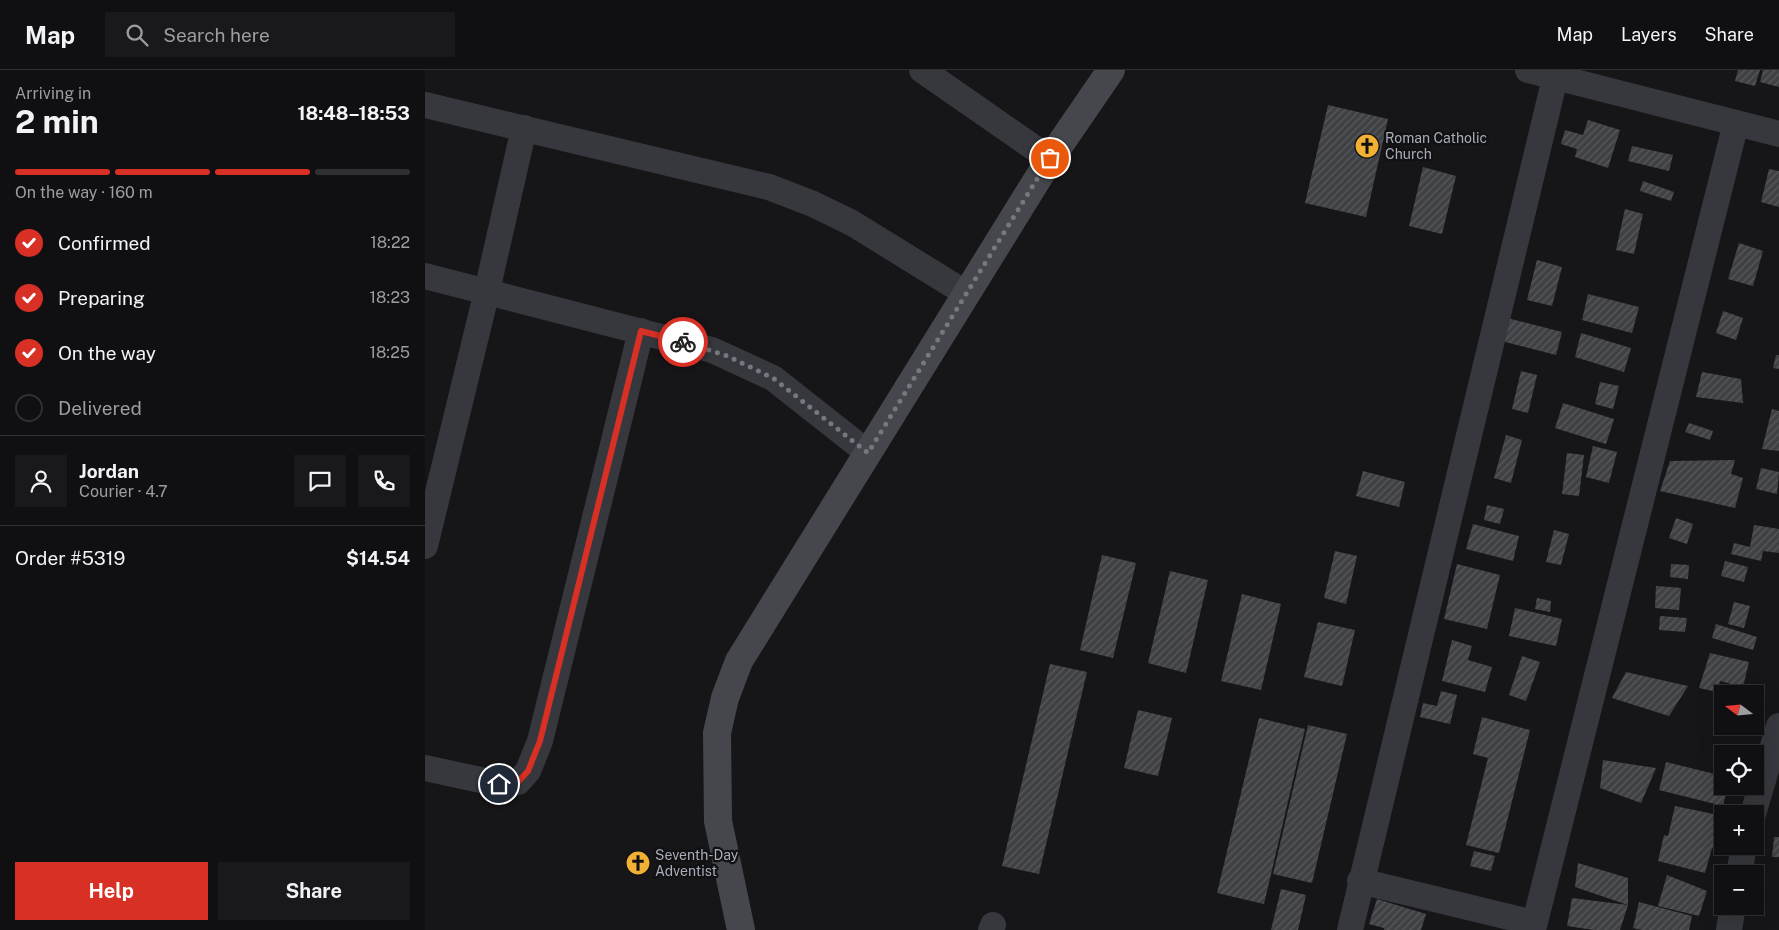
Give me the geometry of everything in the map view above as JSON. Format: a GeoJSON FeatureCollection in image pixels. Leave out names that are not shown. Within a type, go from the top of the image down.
{"type":"FeatureCollection","features":[{"type":"Feature","properties":{"kind":"street"},"geometry":{"type":"LineString","coordinates":[[921,70],[1050,158]]}},
{"type":"Feature","properties":{"kind":"street"},"geometry":{"type":"LineString","coordinates":[[741,930],[717,821],[717,733],[725,698],[739,661],[1050,158],[1111,70]]}},
{"type":"Feature","properties":{"kind":"street"},"geometry":{"type":"LineString","coordinates":[[1528,70],[1779,134]]}},
{"type":"Feature","properties":{"kind":"street"},"geometry":{"type":"LineString","coordinates":[[1350,930],[1360,881],[1555,78]]}},
{"type":"Feature","properties":{"kind":"street"},"geometry":{"type":"LineString","coordinates":[[425,105],[769,187],[813,204],[852,223],[967,294]]}},
{"type":"Feature","properties":{"kind":"street"},"geometry":{"type":"LineString","coordinates":[[1360,881],[1534,927],[1737,123]]}},
{"type":"Feature","properties":{"kind":"street"},"geometry":{"type":"LineString","coordinates":[[425,546],[487,291],[524,128]]}},
{"type":"Feature","properties":{"kind":"street"},"geometry":{"type":"LineString","coordinates":[[425,276],[712,350],[773,378],[868,453]]}},
{"type":"Feature","properties":{"kind":"street"},"geometry":{"type":"LineString","coordinates":[[425,768],[499,784],[518,782],[528,771],[540,741],[641,331]]}},
{"type":"Feature","properties":{"kind":"street"},"geometry":{"type":"LineString","coordinates":[[1756,805],[1779,726]]}},
{"type":"Feature","properties":{"kind":"street"},"geometry":{"type":"LineString","coordinates":[[1729,930],[1732,915]]}},
{"type":"Feature","properties":{"kind":"building"},"geometry":{"type":"Polygon","coordinates":[[[1738,70],[1760,70],[1755,86],[1735,81],[1738,70]]]}},
{"type":"Feature","properties":{"kind":"building"},"geometry":{"type":"Polygon","coordinates":[[[1763,70],[1779,70],[1779,87],[1760,82],[1763,70]]]}},
{"type":"Feature","properties":{"kind":"building"},"geometry":{"type":"Polygon","coordinates":[[[1328,105],[1388,119],[1366,217],[1305,203],[1328,105]]]}},
{"type":"Feature","properties":{"kind":"building"},"geometry":{"type":"Polygon","coordinates":[[[1588,120],[1620,130],[1608,168],[1575,157],[1577,149],[1561,144],[1565,130],[1583,135],[1588,120]]]}},
{"type":"Feature","properties":{"kind":"building"},"geometry":{"type":"Polygon","coordinates":[[[1632,146],[1673,155],[1669,171],[1628,161],[1632,146]]]}},
{"type":"Feature","properties":{"kind":"building"},"geometry":{"type":"Polygon","coordinates":[[[1423,167],[1456,176],[1442,234],[1409,226],[1423,167]]]}},
{"type":"Feature","properties":{"kind":"building"},"geometry":{"type":"Polygon","coordinates":[[[1769,169],[1779,171],[1779,207],[1761,202],[1769,169]]]}},
{"type":"Feature","properties":{"kind":"building"},"geometry":{"type":"Polygon","coordinates":[[[1643,181],[1674,192],[1671,201],[1640,191],[1643,181]]]}},
{"type":"Feature","properties":{"kind":"building"},"geometry":{"type":"Polygon","coordinates":[[[1625,209],[1643,214],[1634,254],[1616,250],[1625,209]]]}},
{"type":"Feature","properties":{"kind":"building"},"geometry":{"type":"Polygon","coordinates":[[[1739,243],[1763,251],[1753,286],[1728,279],[1739,243]]]}},
{"type":"Feature","properties":{"kind":"building"},"geometry":{"type":"Polygon","coordinates":[[[1537,260],[1562,267],[1552,306],[1527,300],[1537,260]]]}},
{"type":"Feature","properties":{"kind":"building"},"geometry":{"type":"Polygon","coordinates":[[[1588,294],[1639,307],[1632,333],[1582,320],[1588,294]]]}},
{"type":"Feature","properties":{"kind":"building"},"geometry":{"type":"Polygon","coordinates":[[[1723,311],[1743,318],[1736,340],[1716,333],[1723,311]]]}},
{"type":"Feature","properties":{"kind":"building"},"geometry":{"type":"Polygon","coordinates":[[[1503,317],[1562,332],[1556,355],[1497,340],[1503,317]]]}},
{"type":"Feature","properties":{"kind":"building"},"geometry":{"type":"Polygon","coordinates":[[[1581,333],[1631,348],[1624,372],[1575,357],[1581,333]]]}},
{"type":"Feature","properties":{"kind":"building"},"geometry":{"type":"Polygon","coordinates":[[[1776,355],[1779,355],[1779,369],[1773,368],[1776,355]]]}},
{"type":"Feature","properties":{"kind":"building"},"geometry":{"type":"Polygon","coordinates":[[[1521,371],[1537,375],[1528,413],[1512,409],[1521,371]]]}},
{"type":"Feature","properties":{"kind":"building"},"geometry":{"type":"Polygon","coordinates":[[[1702,372],[1741,379],[1743,403],[1696,397],[1702,372]]]}},
{"type":"Feature","properties":{"kind":"building"},"geometry":{"type":"Polygon","coordinates":[[[1600,382],[1619,386],[1613,409],[1595,404],[1600,382]]]}},
{"type":"Feature","properties":{"kind":"building"},"geometry":{"type":"Polygon","coordinates":[[[1563,403],[1614,419],[1606,444],[1555,428],[1563,403]]]}},
{"type":"Feature","properties":{"kind":"building"},"geometry":{"type":"Polygon","coordinates":[[[1772,409],[1779,411],[1779,451],[1762,449],[1772,409]]]}},
{"type":"Feature","properties":{"kind":"building"},"geometry":{"type":"Polygon","coordinates":[[[1689,423],[1713,431],[1710,440],[1685,432],[1689,423]]]}},
{"type":"Feature","properties":{"kind":"building"},"geometry":{"type":"Polygon","coordinates":[[[1506,435],[1522,440],[1511,483],[1494,478],[1506,435]]]}},
{"type":"Feature","properties":{"kind":"building"},"geometry":{"type":"Polygon","coordinates":[[[1593,446],[1617,452],[1609,483],[1586,477],[1593,446]]]}},
{"type":"Feature","properties":{"kind":"building"},"geometry":{"type":"Polygon","coordinates":[[[1567,453],[1584,455],[1579,496],[1562,494],[1567,453]]]}},
{"type":"Feature","properties":{"kind":"building"},"geometry":{"type":"Polygon","coordinates":[[[1735,460],[1731,474],[1743,478],[1735,508],[1660,491],[1670,461],[1735,460]]]}},
{"type":"Feature","properties":{"kind":"building"},"geometry":{"type":"Polygon","coordinates":[[[1761,468],[1779,472],[1777,494],[1756,489],[1761,468]]]}},
{"type":"Feature","properties":{"kind":"building"},"geometry":{"type":"Polygon","coordinates":[[[1363,471],[1405,482],[1399,507],[1356,496],[1363,471]]]}},
{"type":"Feature","properties":{"kind":"building"},"geometry":{"type":"Polygon","coordinates":[[[1487,505],[1504,509],[1500,524],[1484,520],[1487,505]]]}},
{"type":"Feature","properties":{"kind":"building"},"geometry":{"type":"Polygon","coordinates":[[[1676,518],[1693,524],[1687,544],[1669,538],[1676,518]]]}},
{"type":"Feature","properties":{"kind":"building"},"geometry":{"type":"Polygon","coordinates":[[[1473,524],[1519,536],[1513,561],[1466,549],[1473,524]]]}},
{"type":"Feature","properties":{"kind":"building"},"geometry":{"type":"Polygon","coordinates":[[[1754,525],[1779,529],[1779,553],[1763,551],[1761,561],[1731,554],[1734,543],[1750,547],[1754,525]]]}},
{"type":"Feature","properties":{"kind":"building"},"geometry":{"type":"Polygon","coordinates":[[[1554,530],[1569,534],[1561,565],[1546,562],[1554,530]]]}},
{"type":"Feature","properties":{"kind":"building"},"geometry":{"type":"Polygon","coordinates":[[[1335,551],[1357,556],[1346,604],[1324,598],[1335,551]]]}},
{"type":"Feature","properties":{"kind":"building"},"geometry":{"type":"Polygon","coordinates":[[[1102,555],[1136,563],[1113,658],[1080,650],[1102,555]]]}},
{"type":"Feature","properties":{"kind":"building"},"geometry":{"type":"Polygon","coordinates":[[[1725,561],[1748,567],[1744,582],[1721,576],[1725,561]]]}},
{"type":"Feature","properties":{"kind":"building"},"geometry":{"type":"Polygon","coordinates":[[[1457,564],[1500,575],[1487,629],[1444,619],[1457,564]]]}},
{"type":"Feature","properties":{"kind":"building"},"geometry":{"type":"Polygon","coordinates":[[[1671,564],[1689,565],[1688,579],[1670,577],[1671,564]]]}},
{"type":"Feature","properties":{"kind":"building"},"geometry":{"type":"Polygon","coordinates":[[[1170,571],[1208,580],[1186,673],[1148,663],[1170,571]]]}},
{"type":"Feature","properties":{"kind":"building"},"geometry":{"type":"Polygon","coordinates":[[[1656,586],[1681,588],[1679,610],[1655,608],[1656,586]]]}},
{"type":"Feature","properties":{"kind":"building"},"geometry":{"type":"Polygon","coordinates":[[[1242,594],[1281,604],[1261,690],[1221,681],[1242,594]]]}},
{"type":"Feature","properties":{"kind":"building"},"geometry":{"type":"Polygon","coordinates":[[[1537,598],[1551,601],[1550,612],[1535,609],[1537,598]]]}},
{"type":"Feature","properties":{"kind":"building"},"geometry":{"type":"Polygon","coordinates":[[[1734,602],[1750,606],[1744,628],[1728,624],[1734,602]]]}},
{"type":"Feature","properties":{"kind":"building"},"geometry":{"type":"Polygon","coordinates":[[[1515,608],[1562,619],[1556,646],[1509,636],[1515,608]]]}},
{"type":"Feature","properties":{"kind":"building"},"geometry":{"type":"Polygon","coordinates":[[[1660,616],[1687,618],[1685,632],[1659,630],[1660,616]]]}},
{"type":"Feature","properties":{"kind":"building"},"geometry":{"type":"Polygon","coordinates":[[[1318,622],[1355,630],[1342,686],[1304,677],[1318,622]]]}},
{"type":"Feature","properties":{"kind":"building"},"geometry":{"type":"Polygon","coordinates":[[[1716,624],[1757,637],[1753,650],[1712,638],[1716,624]]]}},
{"type":"Feature","properties":{"kind":"building"},"geometry":{"type":"Polygon","coordinates":[[[1452,640],[1472,646],[1468,660],[1492,667],[1485,692],[1442,681],[1452,640]]]}},
{"type":"Feature","properties":{"kind":"building"},"geometry":{"type":"Polygon","coordinates":[[[1710,653],[1749,662],[1743,685],[1720,681],[1719,685],[1714,685],[1714,691],[1699,688],[1710,653]]]}},
{"type":"Feature","properties":{"kind":"building"},"geometry":{"type":"Polygon","coordinates":[[[1522,656],[1540,662],[1526,701],[1509,695],[1522,656]]]}},
{"type":"Feature","properties":{"kind":"building"},"geometry":{"type":"Polygon","coordinates":[[[1050,664],[1087,672],[1039,874],[1002,866],[1050,664]]]}},
{"type":"Feature","properties":{"kind":"building"},"geometry":{"type":"Polygon","coordinates":[[[1626,672],[1688,686],[1669,716],[1612,698],[1626,672]]]}},
{"type":"Feature","properties":{"kind":"building"},"geometry":{"type":"Polygon","coordinates":[[[1441,691],[1457,695],[1450,724],[1420,717],[1423,703],[1437,706],[1441,691]]]}},
{"type":"Feature","properties":{"kind":"building"},"geometry":{"type":"Polygon","coordinates":[[[1138,710],[1172,718],[1158,776],[1124,768],[1138,710]]]}},
{"type":"Feature","properties":{"kind":"building"},"geometry":{"type":"Polygon","coordinates":[[[1482,717],[1530,730],[1499,853],[1466,845],[1488,758],[1473,754],[1482,717]]]}},
{"type":"Feature","properties":{"kind":"building"},"geometry":{"type":"Polygon","coordinates":[[[1259,718],[1305,729],[1264,904],[1217,893],[1259,718]]]}},
{"type":"Feature","properties":{"kind":"building"},"geometry":{"type":"Polygon","coordinates":[[[1308,725],[1347,734],[1312,883],[1273,874],[1308,725]]]}},
{"type":"Feature","properties":{"kind":"building"},"geometry":{"type":"Polygon","coordinates":[[[1603,760],[1656,768],[1641,803],[1600,788],[1603,760]]]}},
{"type":"Feature","properties":{"kind":"building"},"geometry":{"type":"Polygon","coordinates":[[[1666,762],[1714,774],[1714,795],[1726,795],[1723,805],[1719,805],[1659,790],[1666,762]]]}},
{"type":"Feature","properties":{"kind":"building"},"geometry":{"type":"Polygon","coordinates":[[[1675,806],[1714,814],[1714,848],[1712,848],[1705,873],[1658,861],[1664,835],[1668,836],[1675,806]]]}},
{"type":"Feature","properties":{"kind":"building"},"geometry":{"type":"Polygon","coordinates":[[[1774,837],[1779,837],[1779,857],[1772,857],[1774,837]]]}},
{"type":"Feature","properties":{"kind":"building"},"geometry":{"type":"Polygon","coordinates":[[[1474,851],[1495,856],[1491,871],[1470,866],[1474,851]]]}},
{"type":"Feature","properties":{"kind":"building"},"geometry":{"type":"Polygon","coordinates":[[[1578,863],[1628,878],[1628,905],[1575,887],[1578,863]]]}},
{"type":"Feature","properties":{"kind":"building"},"geometry":{"type":"Polygon","coordinates":[[[1667,875],[1707,891],[1699,916],[1658,906],[1667,875]]]}},
{"type":"Feature","properties":{"kind":"building"},"geometry":{"type":"Polygon","coordinates":[[[1281,889],[1306,895],[1298,930],[1271,930],[1281,889]]]}},
{"type":"Feature","properties":{"kind":"building"},"geometry":{"type":"Polygon","coordinates":[[[1572,898],[1628,905],[1620,930],[1594,930],[1567,926],[1572,898]]]}},
{"type":"Feature","properties":{"kind":"building"},"geometry":{"type":"Polygon","coordinates":[[[1377,899],[1426,914],[1421,930],[1384,930],[1384,928],[1369,924],[1377,899]]]}},
{"type":"Feature","properties":{"kind":"building"},"geometry":{"type":"Polygon","coordinates":[[[1639,902],[1692,916],[1689,930],[1642,930],[1633,928],[1639,902]]]}},
{"type":"Feature","properties":{"kind":"way so far"},"geometry":{"type":"LineString","coordinates":[[683,342],[725,355],[773,378],[868,453],[1050,158]]}},
{"type":"Feature","properties":{"kind":"place","name":"Roman Catholic Church"},"geometry":{"type":"Point","coordinates":[1367,146]}},
{"type":"Feature","properties":{"kind":"place","name":"Seventh-Day Adventist"},"geometry":{"type":"Point","coordinates":[638,863]}},
{"type":"Feature","properties":{"kind":"route"},"geometry":{"type":"LineString","coordinates":[[499,784],[518,782],[528,771],[540,741],[641,331],[683,342]]}}]}
